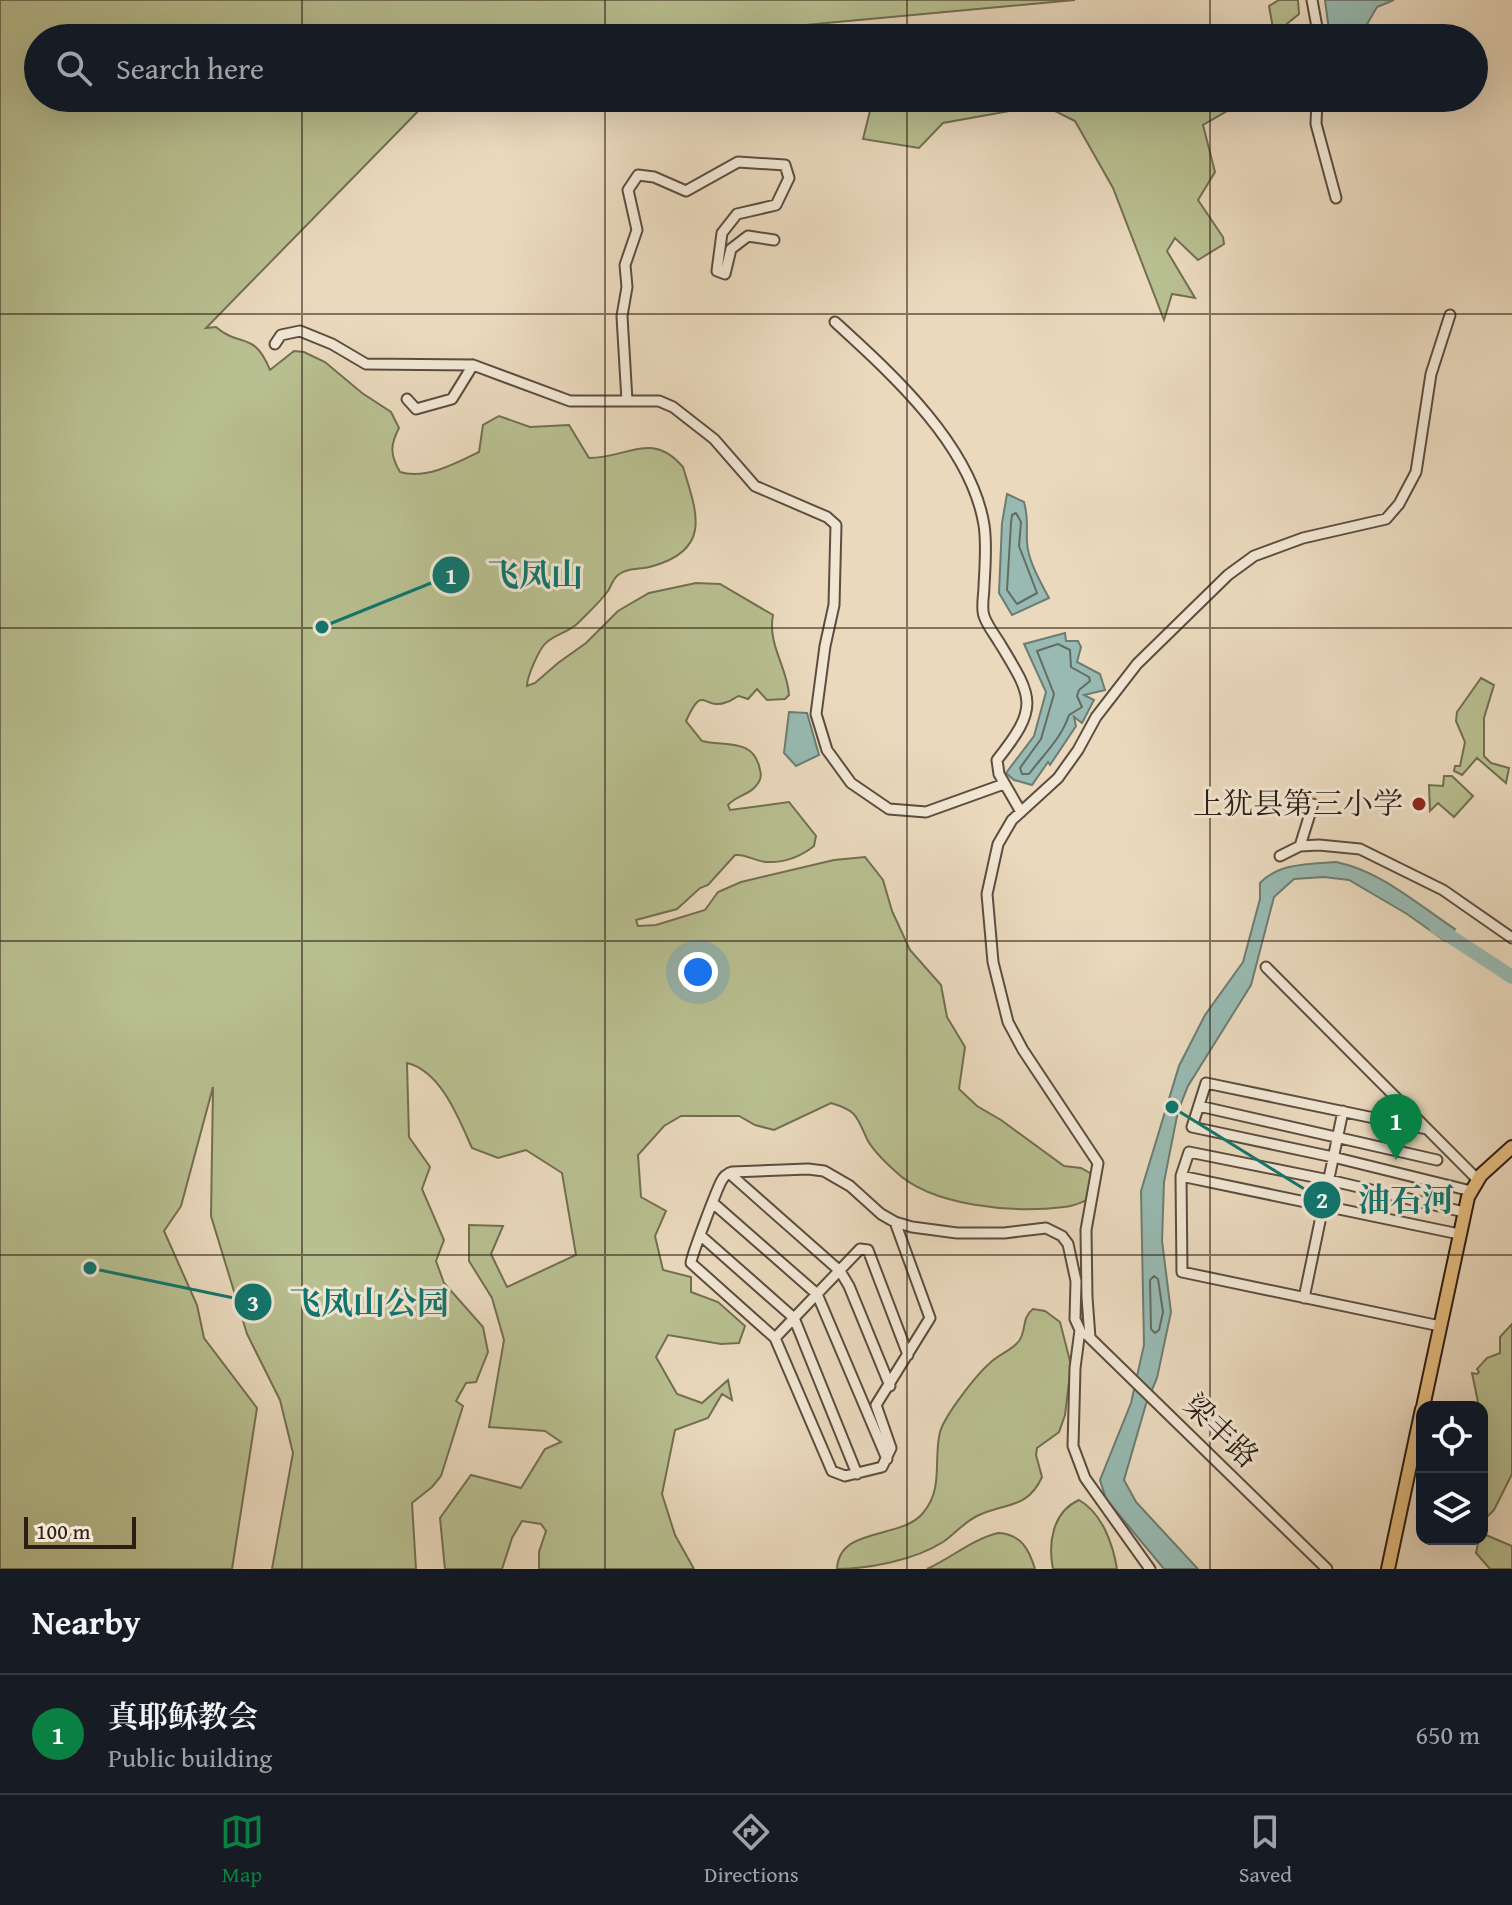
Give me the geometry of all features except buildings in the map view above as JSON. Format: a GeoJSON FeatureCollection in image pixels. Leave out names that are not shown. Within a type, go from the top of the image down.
{"type":"FeatureCollection","features":[{"type":"Feature","properties":{"kind":"main road"},"geometry":{"type":"LineString","coordinates":[[1424,1401],[1471,1191],[1477,1179],[1512,1147]]}},
{"type":"Feature","properties":{"kind":"main road"},"geometry":{"type":"LineString","coordinates":[[1388,1569],[1416,1436]]}},
{"type":"Feature","properties":{"kind":"street"},"geometry":{"type":"LineString","coordinates":[[1312,0],[1316,24]]}},
{"type":"Feature","properties":{"kind":"street"},"geometry":{"type":"LineString","coordinates":[[1316,112],[1316,124],[1336,198]]}},
{"type":"Feature","properties":{"kind":"street"},"geometry":{"type":"LineString","coordinates":[[627,401],[622,316],[627,287],[625,265],[637,230],[628,190],[638,175],[665,181],[686,191],[738,162],[785,165],[789,178],[776,205],[737,214],[722,233],[717,271],[725,274],[731,249],[748,236],[774,240]]}},
{"type":"Feature","properties":{"kind":"street"},"geometry":{"type":"LineString","coordinates":[[1090,1338],[1086,1230],[1098,1163],[1023,1050],[1008,1022],[993,962],[987,894],[998,844],[1012,820],[1058,778],[1096,717],[1137,664],[1228,575],[1254,556],[1303,538],[1386,519],[1399,504],[1416,472],[1431,374],[1450,315]]}},
{"type":"Feature","properties":{"kind":"street"},"geometry":{"type":"LineString","coordinates":[[835,322],[879,362],[934,424],[960,462],[978,497],[985,528],[983,614],[1026,686],[1027,712],[1018,733],[997,760],[999,774],[1021,812]]}},
{"type":"Feature","properties":{"kind":"street"},"geometry":{"type":"LineString","coordinates":[[275,344],[281,335],[300,331],[332,344],[366,364],[473,365],[570,401],[659,401],[673,407],[714,439],[755,486],[827,517],[836,525],[834,605],[816,714],[827,750],[851,783],[889,809],[926,812],[1004,784]]}},
{"type":"Feature","properties":{"kind":"street"},"geometry":{"type":"LineString","coordinates":[[407,399],[416,409],[452,399],[473,365]]}},
{"type":"Feature","properties":{"kind":"street"},"geometry":{"type":"LineString","coordinates":[[1300,846],[1313,804]]}},
{"type":"Feature","properties":{"kind":"street"},"geometry":{"type":"LineString","coordinates":[[1280,856],[1300,846],[1360,849],[1443,890],[1512,938]]}},
{"type":"Feature","properties":{"kind":"street"},"geometry":{"type":"LineString","coordinates":[[1266,967],[1477,1179]]}},
{"type":"Feature","properties":{"kind":"street"},"geometry":{"type":"LineString","coordinates":[[1427,1129],[1206,1083],[1192,1127],[1471,1191]]}},
{"type":"Feature","properties":{"kind":"street"},"geometry":{"type":"LineString","coordinates":[[1199,1106],[1437,1160]]}},
{"type":"Feature","properties":{"kind":"street"},"geometry":{"type":"LineString","coordinates":[[1304,1298],[1343,1111]]}},
{"type":"Feature","properties":{"kind":"street"},"geometry":{"type":"LineString","coordinates":[[1440,1326],[1182,1272],[1181,1176],[1189,1152],[1329,1180],[1464,1212]]}},
{"type":"Feature","properties":{"kind":"street"},"geometry":{"type":"LineString","coordinates":[[895,1222],[930,1318],[876,1405],[891,1448],[887,1459],[882,1467],[857,1474],[845,1476],[832,1471],[775,1338],[691,1263],[691,1255],[720,1183],[729,1173],[824,1171],[850,1186],[881,1214],[895,1222],[957,1233],[1004,1233],[1046,1228],[1054,1231],[1068,1244],[1076,1281],[1075,1319],[1080,1330],[1075,1368],[1073,1446],[1085,1478],[1150,1569]]}},
{"type":"Feature","properties":{"kind":"street"},"geometry":{"type":"LineString","coordinates":[[729,1173],[840,1271],[890,1386]]}},
{"type":"Feature","properties":{"kind":"street"},"geometry":{"type":"LineString","coordinates":[[1181,1176],[1459,1234]]}},
{"type":"Feature","properties":{"kind":"street"},"geometry":{"type":"LineString","coordinates":[[713,1203],[817,1294],[887,1459]]}},
{"type":"Feature","properties":{"kind":"street"},"geometry":{"type":"LineString","coordinates":[[700,1235],[794,1318],[857,1474]]}},
{"type":"Feature","properties":{"kind":"street"},"geometry":{"type":"LineString","coordinates":[[775,1338],[860,1249],[868,1250],[908,1355]]}},
{"type":"Feature","properties":{"kind":"street","name":"梁丰路"},"geometry":{"type":"LineString","coordinates":[[1080,1330],[1130,1375],[1327,1569]]}},
{"type":"Feature","properties":{"kind":"green space"},"geometry":{"type":"Polygon","coordinates":[[[0,0],[1075,0],[817,24],[24,24],[24,112],[417,112],[206,328],[216,327],[252,344],[270,370],[294,351],[304,352],[325,362],[391,412],[399,428],[392,450],[400,472],[430,472],[479,452],[483,425],[499,416],[530,427],[569,425],[589,458],[650,448],[672,456],[683,467],[693,499],[695,527],[692,539],[685,550],[672,559],[618,575],[605,595],[578,623],[544,645],[527,686],[586,643],[618,611],[649,593],[696,583],[720,584],[773,615],[775,646],[789,695],[785,699],[767,700],[757,689],[748,699],[739,696],[719,704],[701,700],[686,721],[702,741],[737,745],[752,752],[757,760],[761,772],[759,781],[752,790],[728,805],[730,810],[789,802],[816,836],[814,846],[785,860],[766,862],[735,855],[708,885],[700,888],[677,909],[636,920],[638,926],[656,925],[705,910],[718,892],[741,882],[834,860],[865,857],[883,880],[892,911],[910,950],[941,985],[947,1017],[965,1047],[959,1089],[977,1106],[1064,1166],[1081,1168],[1097,1177],[1098,1194],[1068,1206],[1022,1209],[975,1205],[930,1193],[911,1183],[883,1160],[872,1148],[855,1115],[831,1103],[774,1130],[755,1125],[739,1116],[681,1116],[664,1126],[638,1155],[641,1197],[666,1211],[655,1236],[663,1270],[691,1277],[691,1292],[718,1302],[745,1326],[739,1343],[721,1344],[668,1335],[656,1357],[677,1394],[702,1403],[728,1380],[732,1400],[722,1394],[708,1418],[675,1430],[662,1494],[675,1535],[694,1569],[539,1569],[539,1552],[546,1531],[541,1524],[522,1521],[512,1538],[502,1569],[445,1569],[440,1518],[471,1475],[521,1488],[545,1449],[561,1442],[545,1431],[489,1427],[504,1340],[492,1298],[469,1261],[469,1225],[503,1226],[491,1254],[507,1287],[576,1255],[562,1173],[526,1150],[498,1158],[472,1148],[455,1110],[439,1086],[419,1068],[407,1063],[409,1137],[430,1167],[422,1189],[444,1240],[436,1261],[444,1283],[483,1327],[488,1352],[476,1382],[466,1383],[456,1401],[463,1406],[441,1476],[412,1503],[416,1569],[272,1569],[293,1453],[280,1400],[247,1334],[211,1216],[213,1087],[181,1206],[164,1231],[197,1305],[204,1338],[257,1408],[232,1569],[0,1569],[0,0]]]}},
{"type":"Feature","properties":{"kind":"green space"},"geometry":{"type":"Polygon","coordinates":[[[1279,0],[1298,0],[1299,14],[1287,24],[1272,24],[1269,6],[1279,0]]]}},
{"type":"Feature","properties":{"kind":"green space"},"geometry":{"type":"Polygon","coordinates":[[[870,112],[1004,112],[943,123],[919,148],[863,139],[870,112]]]}},
{"type":"Feature","properties":{"kind":"green space"},"geometry":{"type":"Polygon","coordinates":[[[1057,112],[1226,112],[1203,125],[1215,172],[1198,200],[1223,237],[1224,244],[1198,260],[1175,238],[1167,251],[1195,298],[1172,294],[1164,320],[1113,188],[1075,121],[1057,112]]]}},
{"type":"Feature","properties":{"kind":"green space"},"geometry":{"type":"Polygon","coordinates":[[[1481,678],[1494,685],[1484,718],[1484,756],[1491,763],[1509,768],[1506,783],[1477,758],[1462,775],[1454,771],[1455,766],[1460,766],[1465,742],[1456,721],[1457,712],[1481,678]]]}},
{"type":"Feature","properties":{"kind":"green space"},"geometry":{"type":"Polygon","coordinates":[[[1444,776],[1452,776],[1473,796],[1454,817],[1438,803],[1430,811],[1429,785],[1443,786],[1444,776]]]}},
{"type":"Feature","properties":{"kind":"green space"},"geometry":{"type":"Polygon","coordinates":[[[1033,1309],[1045,1311],[1060,1322],[1071,1365],[1065,1415],[1059,1432],[1037,1448],[1042,1477],[1036,1488],[1014,1504],[972,1519],[943,1542],[919,1554],[877,1565],[837,1569],[840,1555],[848,1546],[901,1527],[923,1513],[934,1494],[938,1443],[943,1425],[977,1376],[1019,1341],[1027,1316],[1033,1309]]]}},
{"type":"Feature","properties":{"kind":"green space"},"geometry":{"type":"Polygon","coordinates":[[[1512,1324],[1512,1474],[1488,1516],[1488,1401],[1478,1401],[1472,1373],[1477,1374],[1477,1369],[1487,1358],[1500,1353],[1500,1337],[1512,1324]]]}},
{"type":"Feature","properties":{"kind":"green space"},"geometry":{"type":"Polygon","coordinates":[[[1079,1500],[1094,1513],[1105,1530],[1117,1569],[1053,1569],[1051,1549],[1054,1530],[1063,1512],[1079,1500]]]}},
{"type":"Feature","properties":{"kind":"green space"},"geometry":{"type":"Polygon","coordinates":[[[998,1533],[1013,1536],[1023,1544],[1035,1569],[927,1569],[980,1540],[998,1533]]]}},
{"type":"Feature","properties":{"kind":"green space"},"geometry":{"type":"Polygon","coordinates":[[[1488,1536],[1512,1546],[1512,1569],[1490,1569],[1476,1553],[1478,1545],[1488,1545],[1488,1536]]]}},
{"type":"Feature","properties":{"kind":"water"},"geometry":{"type":"Polygon","coordinates":[[[1325,0],[1394,0],[1377,7],[1367,24],[1328,24],[1325,0]]]}},
{"type":"Feature","properties":{"kind":"water"},"geometry":{"type":"Polygon","coordinates":[[[1007,494],[1024,502],[1030,556],[1049,598],[1012,615],[999,593],[1002,523],[1007,494]]]}},
{"type":"Feature","properties":{"kind":"water"},"geometry":{"type":"Polygon","coordinates":[[[1065,633],[1066,641],[1078,641],[1081,647],[1077,662],[1100,674],[1105,690],[1084,695],[1094,700],[1082,723],[1074,717],[1076,726],[1050,765],[1048,762],[1032,785],[1014,780],[1006,773],[1034,736],[1046,692],[1024,644],[1065,633]]]}},
{"type":"Feature","properties":{"kind":"water"},"geometry":{"type":"Polygon","coordinates":[[[789,712],[807,713],[819,755],[796,766],[784,753],[789,712]]]}},
{"type":"Feature","properties":{"kind":"water"},"geometry":{"type":"Polygon","coordinates":[[[1336,862],[1383,881],[1455,929],[1445,941],[1407,914],[1349,880],[1324,877],[1294,879],[1274,897],[1251,985],[1188,1086],[1178,1111],[1164,1182],[1162,1241],[1171,1312],[1157,1378],[1146,1404],[1124,1480],[1136,1502],[1198,1569],[1164,1569],[1106,1499],[1100,1480],[1131,1403],[1144,1345],[1141,1191],[1179,1066],[1205,1015],[1243,962],[1260,899],[1260,883],[1285,868],[1336,862]]]}},
{"type":"Feature","properties":{"kind":"waterway"},"geometry":{"type":"LineString","coordinates":[[1436,927],[1512,977]]}},
{"type":"Feature","properties":{"kind":"place","name":"飞凤山"},"geometry":{"type":"Point","coordinates":[322,627]}},
{"type":"Feature","properties":{"kind":"place","name":"上犹县第三小学"},"geometry":{"type":"Point","coordinates":[1419,804]}},
{"type":"Feature","properties":{"kind":"place","name":"油石河"},"geometry":{"type":"Point","coordinates":[1172,1107]}},
{"type":"Feature","properties":{"kind":"place","name":"真耶稣教会"},"geometry":{"type":"Point","coordinates":[1396,1160]}},
{"type":"Feature","properties":{"kind":"place","name":"飞凤山公园"},"geometry":{"type":"Point","coordinates":[90,1268]}}]}
